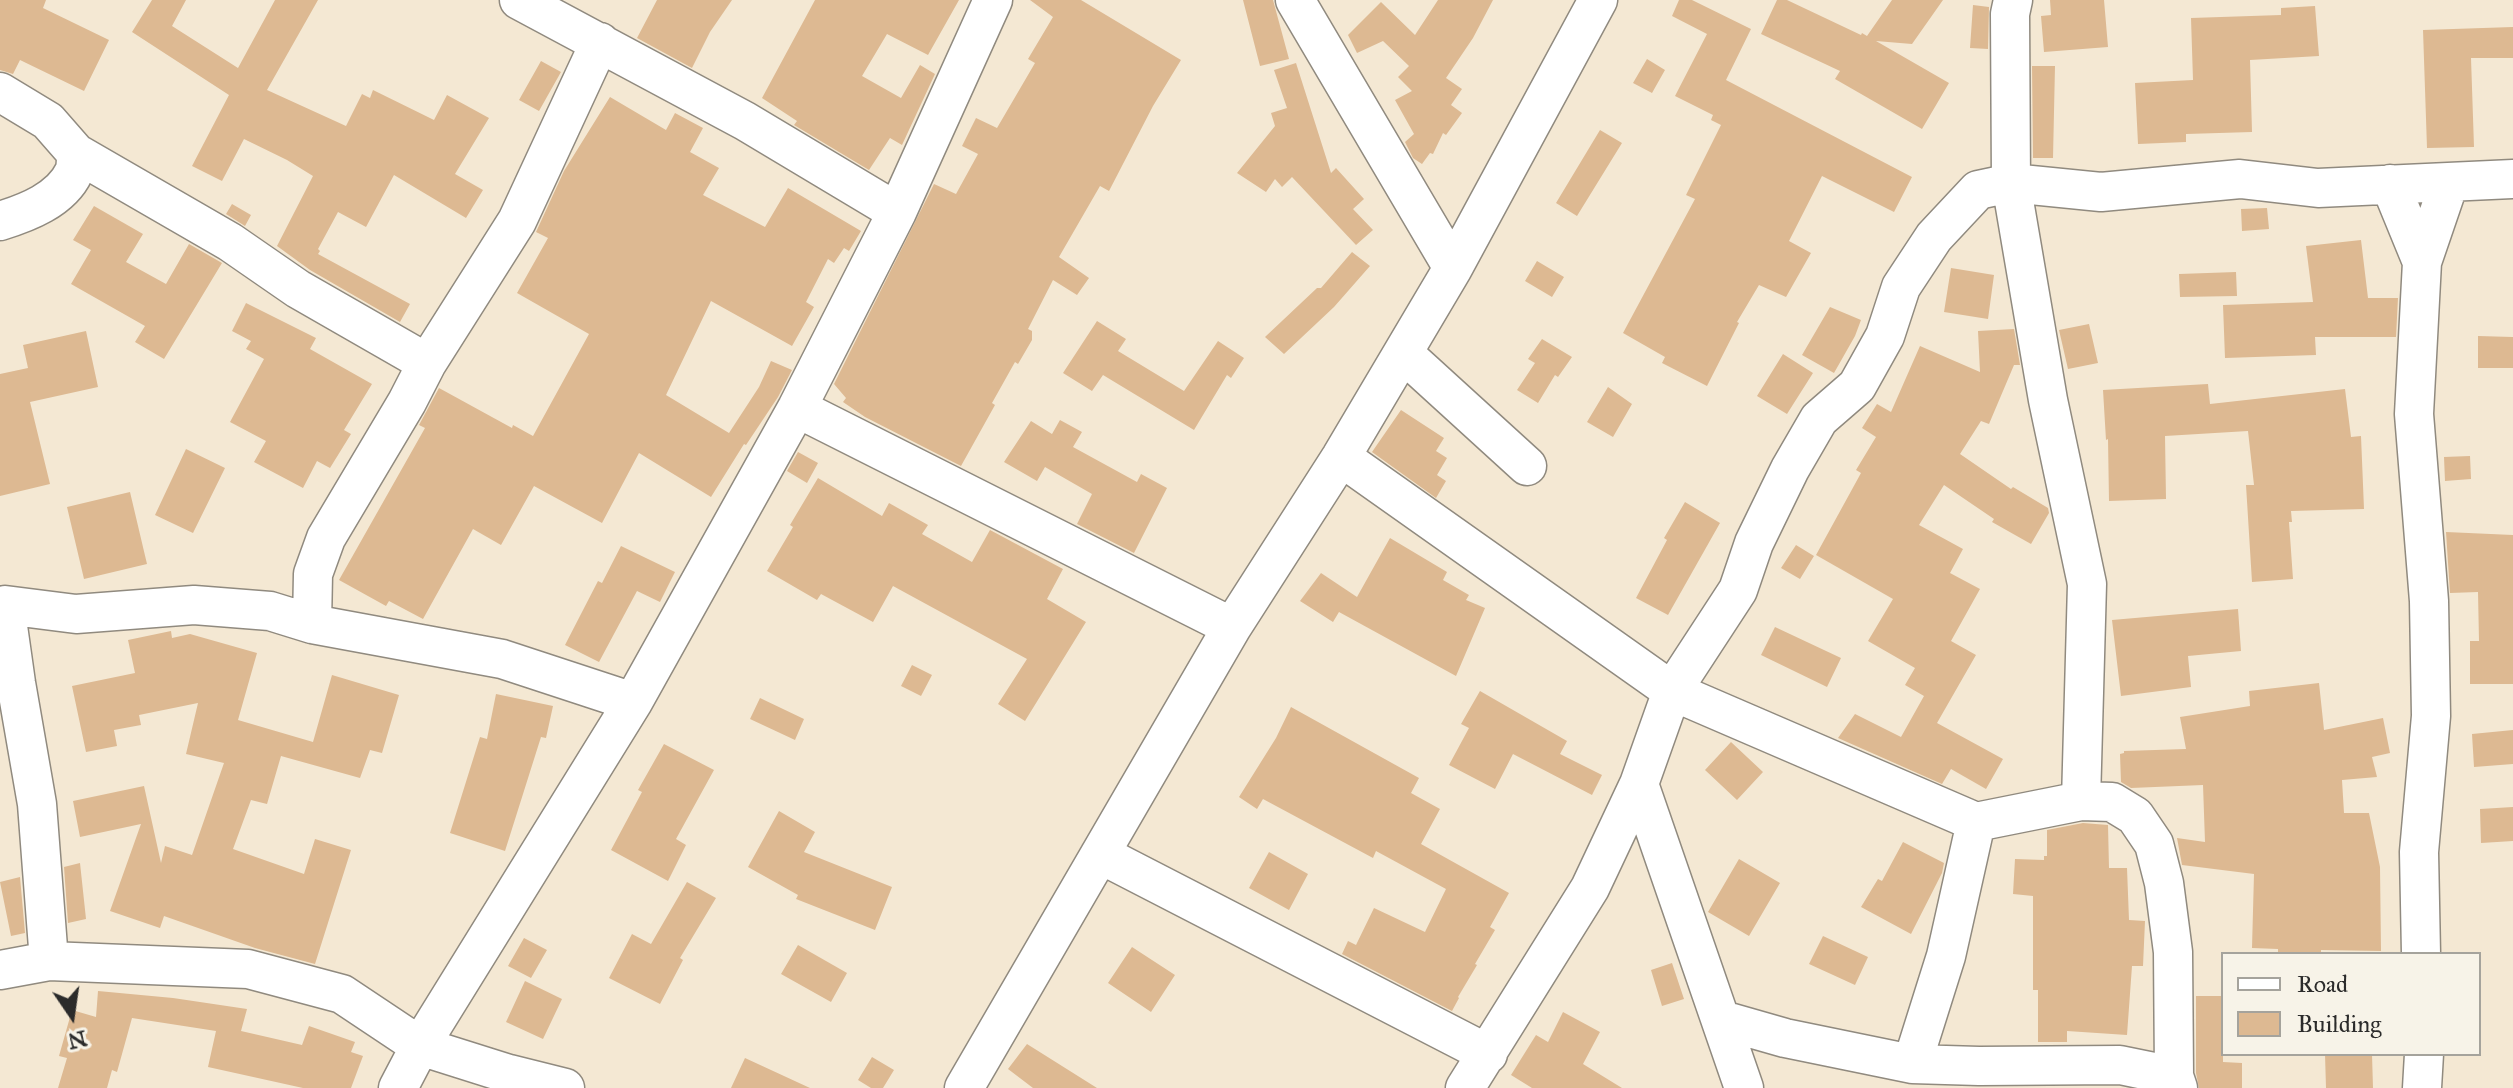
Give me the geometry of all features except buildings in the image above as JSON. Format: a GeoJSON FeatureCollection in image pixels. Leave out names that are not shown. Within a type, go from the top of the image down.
{"type":"FeatureCollection","features":[{"type":"Feature","properties":{"kind":"street"},"geometry":{"type":"LineString","coordinates":[[519,0],[745,121],[897,212]]}},
{"type":"Feature","properties":{"kind":"street"},"geometry":{"type":"LineString","coordinates":[[398,1088],[420,1046],[633,702],[797,408],[897,212],[993,0]]}},
{"type":"Feature","properties":{"kind":"street"},"geometry":{"type":"LineString","coordinates":[[1295,0],[1453,268]]}},
{"type":"Feature","properties":{"kind":"street"},"geometry":{"type":"LineString","coordinates":[[964,1088],[1232,627],[1341,457],[1453,268],[1598,0]]}},
{"type":"Feature","properties":{"kind":"street"},"geometry":{"type":"LineString","coordinates":[[2013,0],[2010,14],[2011,183],[2048,400],[2087,584],[2081,801]]}},
{"type":"Feature","properties":{"kind":"street"},"geometry":{"type":"LineString","coordinates":[[312,624],[313,574],[326,538],[427,363],[517,221],[600,42]]}},
{"type":"Feature","properties":{"kind":"street"},"geometry":{"type":"LineString","coordinates":[[0,92],[48,121],[76,153],[230,242],[298,289],[427,363]]}},
{"type":"Feature","properties":{"kind":"street"},"geometry":{"type":"LineString","coordinates":[[0,221],[29,212],[63,187],[75,171],[76,153]]}},
{"type":"Feature","properties":{"kind":"street"},"geometry":{"type":"LineString","coordinates":[[1465,1088],[1590,888],[1639,784],[1672,691],[1738,590],[1754,543],[1790,469],[1819,419],[1857,386],[1885,336],[1901,287],[1909,274],[1934,237],[1978,190],[2011,183],[2101,192],[2240,179],[2318,188],[2513,179]]}},
{"type":"Feature","properties":{"kind":"street"},"geometry":{"type":"LineString","coordinates":[[2421,952],[2419,852],[2431,716],[2429,601],[2414,414],[2422,262],[2449,183]]}},
{"type":"Feature","properties":{"kind":"street"},"geometry":{"type":"LineString","coordinates":[[2390,184],[2422,262]]}},
{"type":"Feature","properties":{"kind":"street"},"geometry":{"type":"LineString","coordinates":[[1403,353],[1527,466]]}},
{"type":"Feature","properties":{"kind":"street"},"geometry":{"type":"LineString","coordinates":[[797,408],[1232,627]]}},
{"type":"Feature","properties":{"kind":"street"},"geometry":{"type":"LineString","coordinates":[[1341,457],[1672,691],[1976,822],[2081,801],[2112,802],[2135,816],[2154,844],[2164,883],[2173,952],[2176,1082],[2120,1065],[1912,1064],[1785,1038],[1722,1020]]}},
{"type":"Feature","properties":{"kind":"street"},"geometry":{"type":"LineString","coordinates":[[49,961],[37,804],[2,604],[76,614],[194,605],[270,611],[312,624],[502,659],[633,702]]}},
{"type":"Feature","properties":{"kind":"street"},"geometry":{"type":"LineString","coordinates":[[1639,784],[1744,1088]]}},
{"type":"Feature","properties":{"kind":"street"},"geometry":{"type":"LineString","coordinates":[[1912,1064],[1946,956],[1976,822]]}},
{"type":"Feature","properties":{"kind":"street"},"geometry":{"type":"LineString","coordinates":[[1100,854],[1488,1054]]}},
{"type":"Feature","properties":{"kind":"street"},"geometry":{"type":"LineString","coordinates":[[0,970],[49,961],[248,969],[342,994],[420,1046],[565,1088]]}},
{"type":"Feature","properties":{"kind":"street"},"geometry":{"type":"LineString","coordinates":[[2422,1088],[2424,1056]]}}]}
